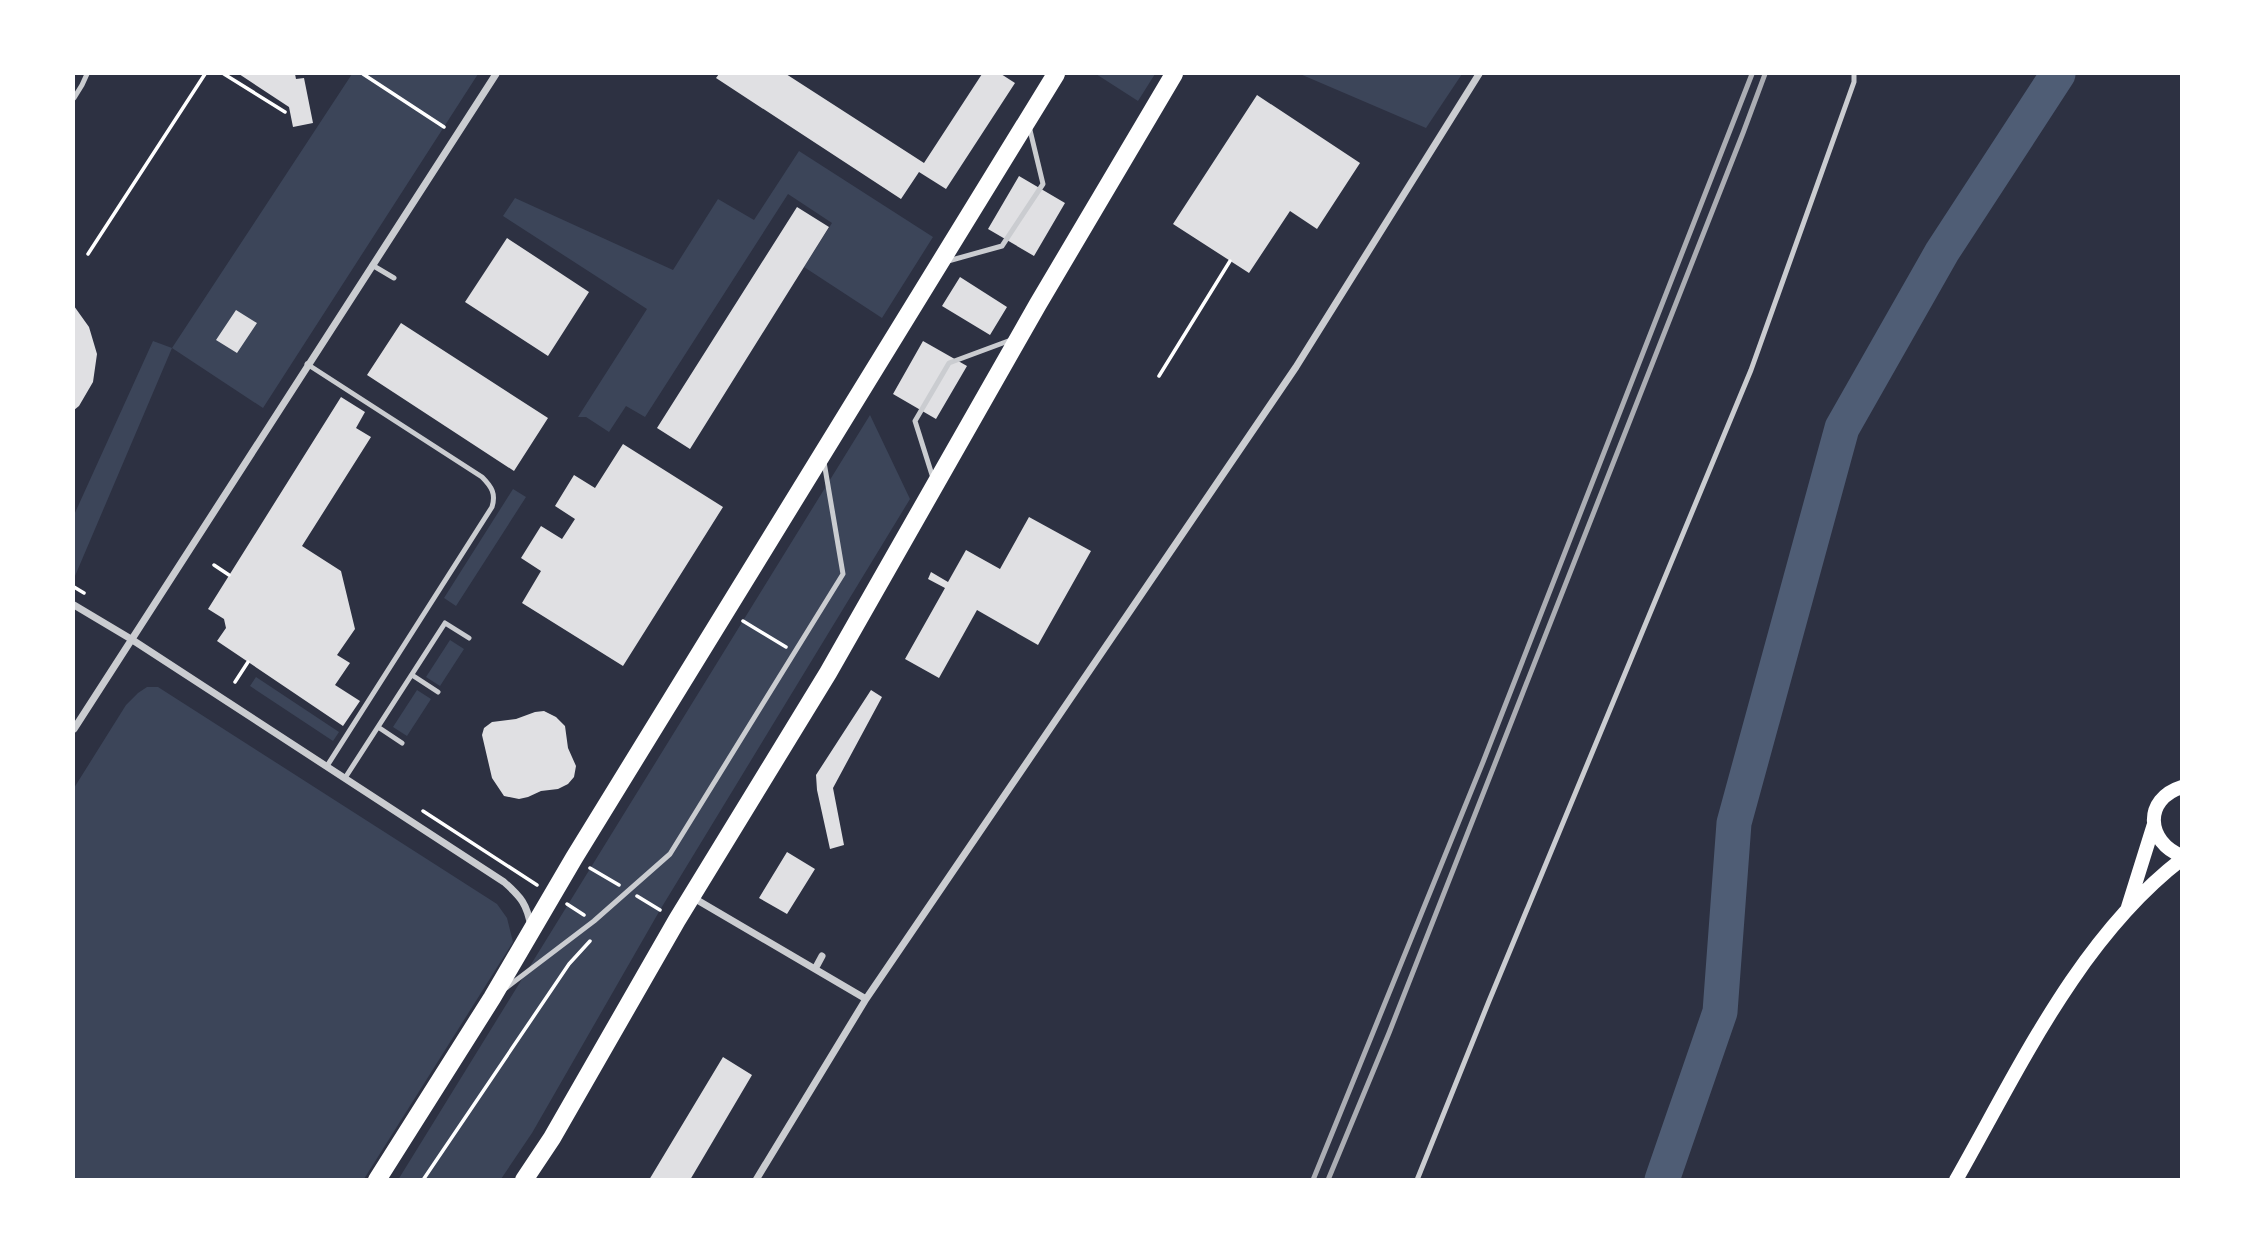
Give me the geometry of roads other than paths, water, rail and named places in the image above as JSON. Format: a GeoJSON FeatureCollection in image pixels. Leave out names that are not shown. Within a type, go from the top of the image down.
{"type":"FeatureCollection","features":[{"type":"Feature","properties":{"kind":"main road"},"geometry":{"type":"LineString","coordinates":[[377,1180],[492,998],[1056,74]]}},
{"type":"Feature","properties":{"kind":"main road"},"geometry":{"type":"LineString","coordinates":[[524,1180],[552,1138],[691,897],[828,673],[1020,336],[1174,74]]}},
{"type":"Feature","properties":{"kind":"main road"},"geometry":{"type":"LineString","coordinates":[[2128,908],[2157,807],[2182,779]]}},
{"type":"Feature","properties":{"kind":"main road"},"geometry":{"type":"LineString","coordinates":[[2161,800],[2182,787]]}},
{"type":"Feature","properties":{"kind":"main road"},"geometry":{"type":"LineString","coordinates":[[1956,1180],[2068,985],[2128,908],[2182,857],[2163,846],[2154,824]]}},
{"type":"Feature","properties":{"kind":"street"},"geometry":{"type":"LineString","coordinates":[[74,729],[496,74]]}},
{"type":"Feature","properties":{"kind":"street"},"geometry":{"type":"LineString","coordinates":[[756,1180],[866,999],[1296,367],[1479,74]]}},
{"type":"Feature","properties":{"kind":"street"},"geometry":{"type":"LineString","coordinates":[[74,605],[131,639],[504,882],[522,897],[529,914],[531,931]]}},
{"type":"Feature","properties":{"kind":"street"},"geometry":{"type":"LineString","coordinates":[[691,897],[866,999]]}},
{"type":"Feature","properties":{"kind":"street"},"geometry":{"type":"LineString","coordinates":[[815,970],[822,956]]}},
{"type":"Feature","properties":{"kind":"lane"},"geometry":{"type":"LineString","coordinates":[[74,98],[87,74]]}},
{"type":"Feature","properties":{"kind":"lane"},"geometry":{"type":"LineString","coordinates":[[1418,1180],[1489,1001],[1751,370],[1835,138],[1854,82],[1854,74]]}},
{"type":"Feature","properties":{"kind":"lane"},"geometry":{"type":"LineString","coordinates":[[942,262],[1002,246],[1043,184],[1028,120]]}},
{"type":"Feature","properties":{"kind":"lane"},"geometry":{"type":"LineString","coordinates":[[372,265],[394,278]]}},
{"type":"Feature","properties":{"kind":"lane"},"geometry":{"type":"LineString","coordinates":[[935,485],[915,421],[949,363],[1020,336]]}},
{"type":"Feature","properties":{"kind":"lane"},"geometry":{"type":"LineString","coordinates":[[307,364],[482,477],[494,492],[492,507],[458,556],[327,766]]}},
{"type":"Feature","properties":{"kind":"lane"},"geometry":{"type":"LineString","coordinates":[[492,998],[594,921],[670,854],[843,575],[823,455]]}},
{"type":"Feature","properties":{"kind":"lane"},"geometry":{"type":"LineString","coordinates":[[345,778],[446,623],[469,638]]}},
{"type":"Feature","properties":{"kind":"lane"},"geometry":{"type":"LineString","coordinates":[[412,675],[438,692]]}},
{"type":"Feature","properties":{"kind":"lane"},"geometry":{"type":"LineString","coordinates":[[378,727],[402,743]]}},
{"type":"Feature","properties":{"kind":"waterway"},"geometry":{"type":"LineString","coordinates":[[1662,1180],[1720,1012],[1734,823],[1842,428],[1942,252],[2058,74]]}},
{"type":"Feature","properties":{"kind":"railway"},"geometry":{"type":"LineString","coordinates":[[1313,1180],[1483,762],[1752,74]]}},
{"type":"Feature","properties":{"kind":"railway"},"geometry":{"type":"LineString","coordinates":[[1328,1180],[1389,1033],[1765,74]]}}]}
